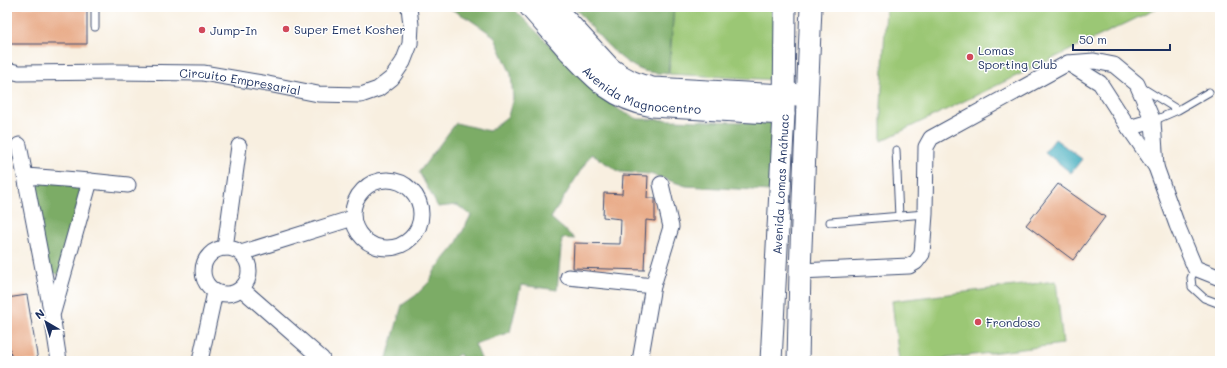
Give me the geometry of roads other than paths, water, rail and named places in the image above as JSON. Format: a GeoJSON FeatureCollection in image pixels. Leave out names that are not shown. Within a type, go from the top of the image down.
{"type":"FeatureCollection","features":[{"type":"Feature","properties":{"kind":"main road","name":"Avenida Magnocentro"},"geometry":{"type":"LineString","coordinates":[[530,7],[598,82],[623,98],[636,104],[652,106],[784,105]]}},
{"type":"Feature","properties":{"kind":"main road","name":"Avenida Magnocentro"},"geometry":{"type":"LineString","coordinates":[[554,7],[610,68],[641,86],[784,105]]}},
{"type":"Feature","properties":{"kind":"main road","name":"Avenida Lomas Anáhuac"},"geometry":{"type":"LineString","coordinates":[[771,361],[784,105],[785,7]]}},
{"type":"Feature","properties":{"kind":"main road","name":"Avenida Lomas Anáhuac"},"geometry":{"type":"LineString","coordinates":[[798,361],[800,271],[811,7]]}},
{"type":"Feature","properties":{"kind":"main road"},"geometry":{"type":"LineString","coordinates":[[784,105],[793,94],[801,97],[803,106],[799,130],[801,135],[806,138]]}},
{"type":"Feature","properties":{"kind":"street","name":"Circuito Empresarial"},"geometry":{"type":"LineString","coordinates":[[7,70],[20,73],[203,73],[318,94],[361,94],[378,89],[392,78],[403,62],[410,44],[411,25],[409,7]]}},
{"type":"Feature","properties":{"kind":"street"},"geometry":{"type":"LineString","coordinates":[[800,271],[909,266],[916,262],[922,254],[925,214],[926,147],[931,138],[1068,63],[1094,61],[1114,65],[1137,84],[1153,121],[1156,167]]}},
{"type":"Feature","properties":{"kind":"street"},"geometry":{"type":"LineString","coordinates":[[1068,63],[1100,82],[1156,167],[1177,225],[1195,268],[1220,278]]}},
{"type":"Feature","properties":{"kind":"street"},"geometry":{"type":"LineString","coordinates":[[1100,82],[1114,65]]}},
{"type":"Feature","properties":{"kind":"street"},"geometry":{"type":"LineString","coordinates":[[1129,128],[1153,121]]}},
{"type":"Feature","properties":{"kind":"street"},"geometry":{"type":"LineString","coordinates":[[19,145],[52,315],[59,361]]}},
{"type":"Feature","properties":{"kind":"street"},"geometry":{"type":"LineString","coordinates":[[225,248],[239,146]]}},
{"type":"Feature","properties":{"kind":"street"},"geometry":{"type":"LineString","coordinates":[[26,176],[128,185]]}},
{"type":"Feature","properties":{"kind":"street"},"geometry":{"type":"LineString","coordinates":[[382,179],[400,182],[415,192],[421,209],[419,227],[408,241],[391,248],[374,246],[359,235],[353,218],[355,201],[366,186],[382,179]]}},
{"type":"Feature","properties":{"kind":"street"},"geometry":{"type":"LineString","coordinates":[[52,315],[90,181]]}},
{"type":"Feature","properties":{"kind":"street"},"geometry":{"type":"LineString","coordinates":[[640,361],[653,286],[671,227],[661,184]]}},
{"type":"Feature","properties":{"kind":"street"},"geometry":{"type":"LineString","coordinates":[[241,253],[353,218]]}},
{"type":"Feature","properties":{"kind":"street"},"geometry":{"type":"LineString","coordinates":[[225,248],[234,248],[241,253],[249,264],[249,277],[242,288],[229,295],[215,292],[206,284],[202,272],[205,260],[213,251],[225,248]]}},
{"type":"Feature","properties":{"kind":"street"},"geometry":{"type":"LineString","coordinates":[[568,277],[653,286]]}},
{"type":"Feature","properties":{"kind":"street"},"geometry":{"type":"LineString","coordinates":[[242,288],[322,359]]}},
{"type":"Feature","properties":{"kind":"street"},"geometry":{"type":"LineString","coordinates":[[200,361],[215,292]]}},
{"type":"Feature","properties":{"kind":"lane"},"geometry":{"type":"LineString","coordinates":[[95,7],[95,27]]}},
{"type":"Feature","properties":{"kind":"lane"},"geometry":{"type":"LineString","coordinates":[[1137,84],[1178,110]]}},
{"type":"Feature","properties":{"kind":"lane"},"geometry":{"type":"LineString","coordinates":[[1153,121],[1178,110],[1209,92]]}},
{"type":"Feature","properties":{"kind":"lane"},"geometry":{"type":"LineString","coordinates":[[896,150],[899,217]]}},
{"type":"Feature","properties":{"kind":"lane"},"geometry":{"type":"LineString","coordinates":[[830,222],[925,214]]}},
{"type":"Feature","properties":{"kind":"lane"},"geometry":{"type":"LineString","coordinates":[[1195,268],[1191,278],[1192,287],[1204,298],[1220,304]]}},
{"type":"Feature","properties":{"kind":"water"},"geometry":{"type":"Polygon","coordinates":[[[1055,139],[1082,159],[1071,173],[1045,152],[1055,139]]]}},
{"type":"Feature","properties":{"kind":"place","name":"Super Emet Kosher"},"geometry":{"type":"Point","coordinates":[286,29]}},
{"type":"Feature","properties":{"kind":"place","name":"Jump-In"},"geometry":{"type":"Point","coordinates":[202,30]}},
{"type":"Feature","properties":{"kind":"place","name":"Lomas Sporting Club"},"geometry":{"type":"Point","coordinates":[970,57]}},
{"type":"Feature","properties":{"kind":"place","name":"Frondoso"},"geometry":{"type":"Point","coordinates":[978,322]}}]}
